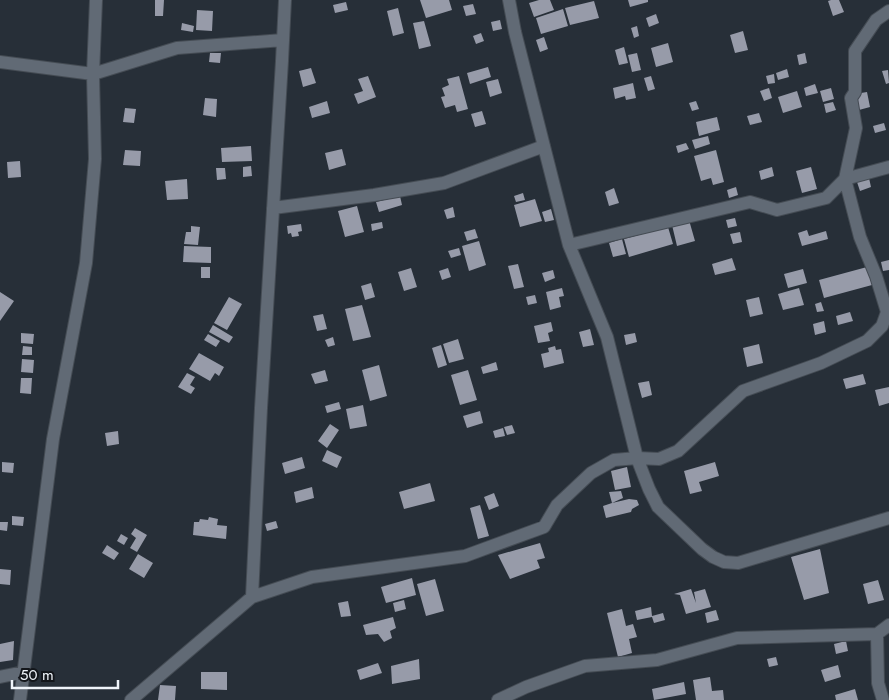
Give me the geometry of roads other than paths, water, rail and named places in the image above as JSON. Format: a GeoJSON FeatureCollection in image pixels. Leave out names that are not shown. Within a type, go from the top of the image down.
{"type":"FeatureCollection","features":[{"type":"Feature","properties":{"kind":"street"},"geometry":{"type":"LineString","coordinates":[[20,700],[53,439],[86,263],[95,159],[93,74],[96,0]]}},
{"type":"Feature","properties":{"kind":"street"},"geometry":{"type":"LineString","coordinates":[[252,597],[285,0]]}},
{"type":"Feature","properties":{"kind":"street"},"geometry":{"type":"LineString","coordinates":[[509,0],[515,32],[569,245],[607,337],[636,458],[658,507],[713,557],[724,562],[738,563],[889,518]]}},
{"type":"Feature","properties":{"kind":"street"},"geometry":{"type":"LineString","coordinates":[[131,700],[252,597],[312,577],[465,556],[544,527],[557,506],[591,473],[614,460],[659,458],[678,451],[743,391],[820,363],[867,342],[882,326],[887,312],[876,276],[860,237],[845,179],[856,128],[851,98],[855,92],[855,51],[876,20],[889,11]]}},
{"type":"Feature","properties":{"kind":"street"},"geometry":{"type":"LineString","coordinates":[[0,62],[93,74],[177,48],[283,40]]}},
{"type":"Feature","properties":{"kind":"street"},"geometry":{"type":"LineString","coordinates":[[273,208],[374,195],[444,183],[544,146]]}},
{"type":"Feature","properties":{"kind":"street"},"geometry":{"type":"LineString","coordinates":[[569,245],[750,202],[777,210],[826,198],[845,179],[889,167]]}},
{"type":"Feature","properties":{"kind":"street"},"geometry":{"type":"LineString","coordinates":[[498,700],[526,687],[585,666],[657,660],[737,638],[877,634],[889,625]]}},
{"type":"Feature","properties":{"kind":"street"},"geometry":{"type":"LineString","coordinates":[[877,634],[878,683],[884,700]]}},
{"type":"Feature","properties":{"kind":"street"},"geometry":{"type":"LineString","coordinates":[[0,677],[24,672]]}}]}
